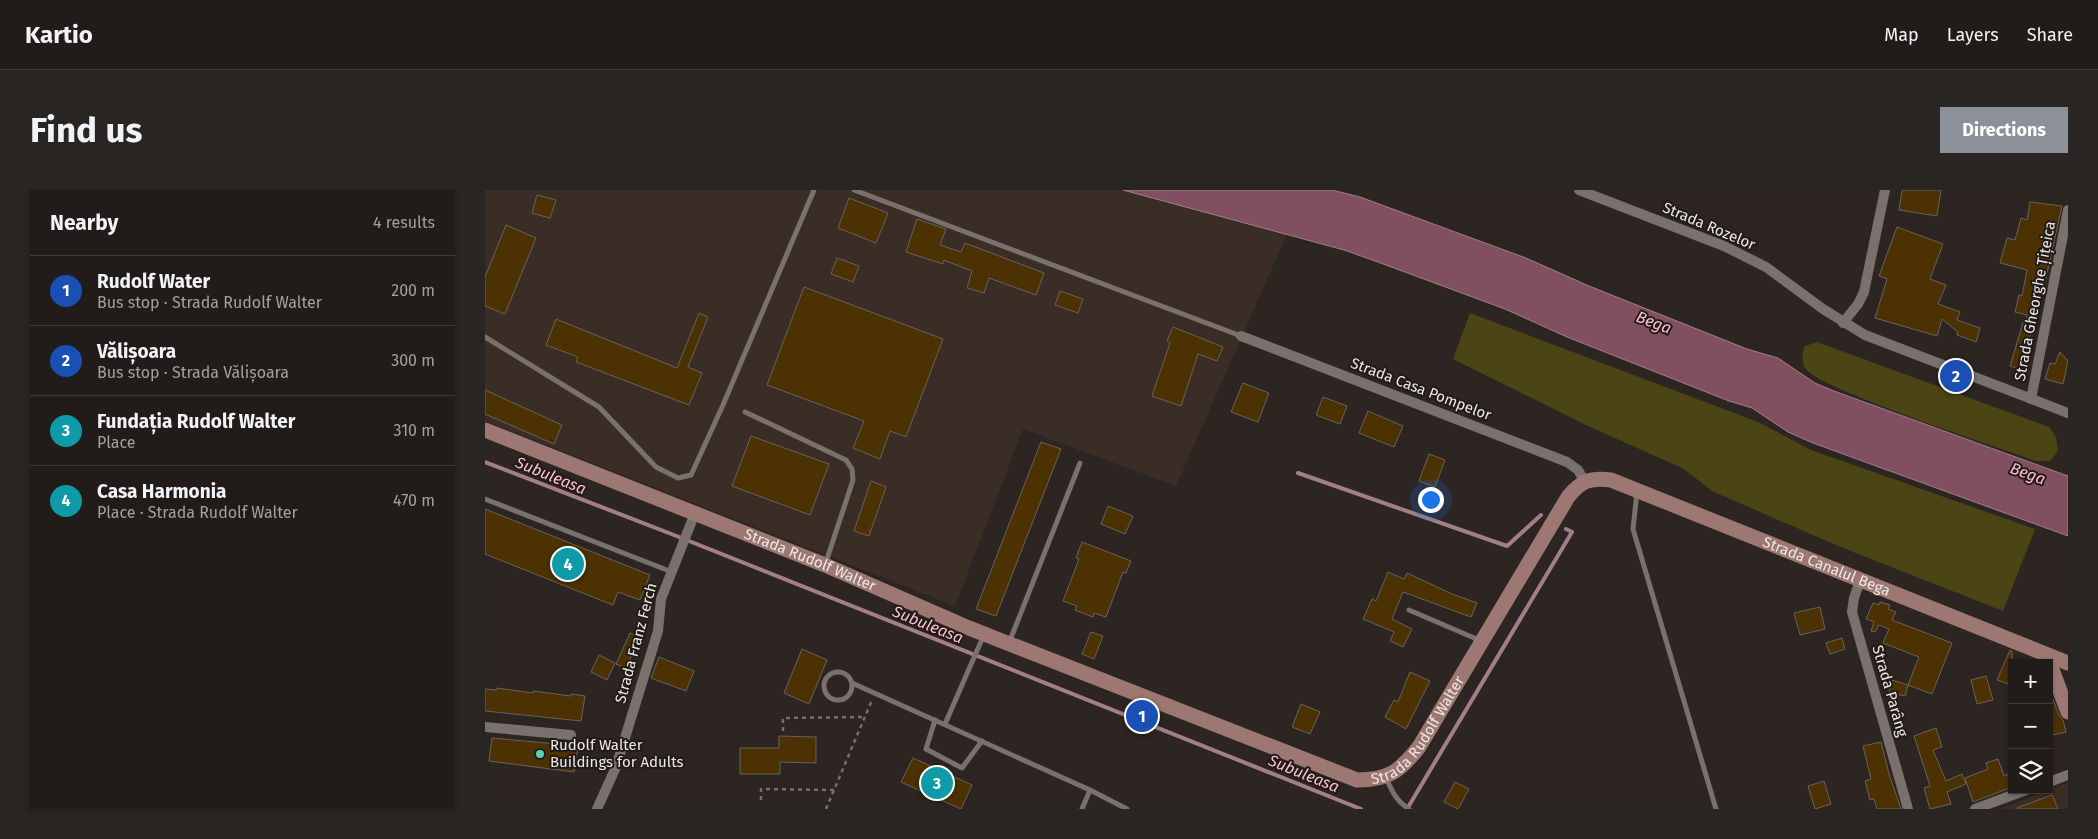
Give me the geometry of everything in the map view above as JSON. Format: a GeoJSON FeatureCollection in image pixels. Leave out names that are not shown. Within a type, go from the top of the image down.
{"type":"FeatureCollection","features":[{"type":"Feature","properties":{"kind":"street","name":"Strada Rozelor"},"geometry":{"type":"LineString","coordinates":[[1579,190],[1724,246],[1766,267],[1843,323],[1865,335],[2068,413]]}},
{"type":"Feature","properties":{"kind":"street"},"geometry":{"type":"LineString","coordinates":[[1843,323],[1865,292],[1885,190]]}},
{"type":"Feature","properties":{"kind":"street","name":"Strada Gheorghe Țițeica"},"geometry":{"type":"LineString","coordinates":[[2031,399],[2068,210]]}},
{"type":"Feature","properties":{"kind":"street","name":"Strada Casa Pompelor"},"geometry":{"type":"LineString","coordinates":[[1241,336],[1567,462],[1578,470],[1584,480]]}},
{"type":"Feature","properties":{"kind":"street","name":"Strada Rudolf Walter"},"geometry":{"type":"LineString","coordinates":[[485,430],[825,565],[983,637],[1009,644],[1357,780],[1373,780],[1397,772],[1419,747],[1568,497],[1584,480]]}},
{"type":"Feature","properties":{"kind":"street","name":"Strada Canalul Bega"},"geometry":{"type":"LineString","coordinates":[[1584,480],[1597,478],[1611,480],[2068,663]]}},
{"type":"Feature","properties":{"kind":"street","name":"Strada Franz Ferch"},"geometry":{"type":"LineString","coordinates":[[597,809],[616,767],[658,631],[661,599],[695,513]]}},
{"type":"Feature","properties":{"kind":"street","name":"Strada Parâng"},"geometry":{"type":"LineString","coordinates":[[1860,580],[1852,612],[1908,809]]}},
{"type":"Feature","properties":{"kind":"street"},"geometry":{"type":"LineString","coordinates":[[2052,657],[2051,667],[2068,712]]}},
{"type":"Feature","properties":{"kind":"street"},"geometry":{"type":"LineString","coordinates":[[485,727],[571,735]]}},
{"type":"Feature","properties":{"kind":"street"},"geometry":{"type":"LineString","coordinates":[[2053,781],[2068,775]]}},
{"type":"Feature","properties":{"kind":"street"},"geometry":{"type":"LineString","coordinates":[[1975,809],[2015,794]]}},
{"type":"Feature","properties":{"kind":"lane"},"geometry":{"type":"LineString","coordinates":[[485,337],[599,407],[656,467],[678,478],[691,475],[723,405],[814,190]]}},
{"type":"Feature","properties":{"kind":"lane"},"geometry":{"type":"LineString","coordinates":[[854,190],[1241,336]]}},
{"type":"Feature","properties":{"kind":"lane"},"geometry":{"type":"LineString","coordinates":[[745,412],[846,460],[852,469],[853,480],[825,565]]}},
{"type":"Feature","properties":{"kind":"lane"},"geometry":{"type":"LineString","coordinates":[[1009,644],[1080,463]]}},
{"type":"Feature","properties":{"kind":"lane"},"geometry":{"type":"LineString","coordinates":[[1637,491],[1633,528],[1716,809]]}},
{"type":"Feature","properties":{"kind":"lane"},"geometry":{"type":"LineString","coordinates":[[485,499],[672,572]]}},
{"type":"Feature","properties":{"kind":"lane"},"geometry":{"type":"LineString","coordinates":[[1409,610],[1482,642]]}},
{"type":"Feature","properties":{"kind":"lane"},"geometry":{"type":"LineString","coordinates":[[945,724],[983,637]]}},
{"type":"Feature","properties":{"kind":"lane"},"geometry":{"type":"LineString","coordinates":[[852,683],[849,695],[844,699],[837,700],[831,698],[826,693],[824,686],[830,674],[843,673],[849,677],[852,683],[1090,790],[1127,809]]}},
{"type":"Feature","properties":{"kind":"lane"},"geometry":{"type":"LineString","coordinates":[[935,720],[925,749],[961,768],[982,741]]}},
{"type":"Feature","properties":{"kind":"lane"},"geometry":{"type":"LineString","coordinates":[[1386,777],[1393,794],[1400,803],[1409,809]]}},
{"type":"Feature","properties":{"kind":"lane"},"geometry":{"type":"LineString","coordinates":[[1082,809],[1090,790]]}},
{"type":"Feature","properties":{"kind":"path"},"geometry":{"type":"LineString","coordinates":[[826,809],[875,693]]}},
{"type":"Feature","properties":{"kind":"path"},"geometry":{"type":"LineString","coordinates":[[783,731],[783,718],[865,717]]}},
{"type":"Feature","properties":{"kind":"path"},"geometry":{"type":"LineString","coordinates":[[761,800],[761,789],[834,790]]}},
{"type":"Feature","properties":{"kind":"shaded area"},"geometry":{"type":"Polygon","coordinates":[[[485,190],[1145,190],[1289,230],[1176,486],[1023,429],[955,606],[485,421],[485,190]]]}},
{"type":"Feature","properties":{"kind":"shaded area"},"geometry":{"type":"Polygon","coordinates":[[[1470,313],[1758,422],[1811,450],[2035,529],[2003,611],[1838,546],[1712,491],[1684,469],[1586,425],[1453,359],[1470,313]]]}},
{"type":"Feature","properties":{"kind":"shaded area"},"geometry":{"type":"Polygon","coordinates":[[[1817,342],[2049,427],[2056,437],[2058,451],[2050,461],[2036,461],[1912,418],[1841,389],[1816,377],[1805,368],[1802,357],[1805,346],[1817,342]]]}},
{"type":"Feature","properties":{"kind":"shaded area"},"geometry":{"type":"Polygon","coordinates":[[[2068,782],[2068,809],[1999,809],[2038,794],[2053,794],[2053,788],[2068,782]]]}},
{"type":"Feature","properties":{"kind":"water","name":"Bega"},"geometry":{"type":"Polygon","coordinates":[[[1123,190],[1332,190],[1360,197],[1526,258],[1589,286],[1747,349],[1778,358],[1815,383],[1834,391],[2068,476],[2068,536],[1813,443],[1788,432],[1752,408],[1729,401],[1567,337],[1505,309],[1375,261],[1344,250],[1123,190]]]}},
{"type":"Feature","properties":{"kind":"building"},"geometry":{"type":"Polygon","coordinates":[[[1902,190],[1941,190],[1937,216],[1899,210],[1902,190]]]}},
{"type":"Feature","properties":{"kind":"building"},"geometry":{"type":"Polygon","coordinates":[[[537,195],[556,200],[550,218],[532,213],[537,195]]]}},
{"type":"Feature","properties":{"kind":"building"},"geometry":{"type":"Polygon","coordinates":[[[849,198],[888,213],[876,243],[838,228],[849,198]]]}},
{"type":"Feature","properties":{"kind":"building"},"geometry":{"type":"Polygon","coordinates":[[[2030,202],[2062,206],[2042,296],[2035,295],[2029,315],[2036,317],[2026,348],[2030,350],[2023,370],[2010,366],[2024,319],[2026,320],[2027,315],[2015,312],[2019,295],[2022,296],[2027,270],[2000,263],[2007,238],[2015,240],[2021,218],[2027,220],[2030,202]]]}},
{"type":"Feature","properties":{"kind":"building"},"geometry":{"type":"Polygon","coordinates":[[[917,219],[946,229],[940,245],[961,252],[965,243],[1044,273],[1036,295],[989,278],[984,293],[967,288],[972,271],[944,260],[943,264],[906,252],[917,219]]]}},
{"type":"Feature","properties":{"kind":"building"},"geometry":{"type":"Polygon","coordinates":[[[506,225],[536,238],[505,314],[485,306],[485,277],[506,225]]]}},
{"type":"Feature","properties":{"kind":"building"},"geometry":{"type":"Polygon","coordinates":[[[1897,227],[1943,244],[1930,279],[1946,285],[1938,304],[1960,312],[1957,320],[1980,328],[1976,342],[1957,335],[1958,332],[1942,319],[1937,336],[1875,318],[1887,279],[1879,276],[1897,227]]]}},
{"type":"Feature","properties":{"kind":"building"},"geometry":{"type":"Polygon","coordinates":[[[837,258],[859,266],[853,282],[831,274],[837,258]]]}},
{"type":"Feature","properties":{"kind":"building"},"geometry":{"type":"Polygon","coordinates":[[[804,287],[943,339],[906,437],[890,431],[880,459],[853,448],[864,421],[767,385],[804,287]]]}},
{"type":"Feature","properties":{"kind":"building"},"geometry":{"type":"Polygon","coordinates":[[[1060,291],[1083,299],[1078,313],[1055,305],[1060,291]]]}},
{"type":"Feature","properties":{"kind":"building"},"geometry":{"type":"Polygon","coordinates":[[[699,313],[708,317],[688,367],[702,373],[689,405],[576,362],[578,357],[546,345],[556,319],[677,368],[699,313]]]}},
{"type":"Feature","properties":{"kind":"building"},"geometry":{"type":"Polygon","coordinates":[[[1173,327],[1223,347],[1217,361],[1198,354],[1181,406],[1152,396],[1170,343],[1167,341],[1173,327]]]}},
{"type":"Feature","properties":{"kind":"building"},"geometry":{"type":"Polygon","coordinates":[[[2060,352],[2068,361],[2063,384],[2045,379],[2050,363],[2055,364],[2060,352]]]}},
{"type":"Feature","properties":{"kind":"building"},"geometry":{"type":"Polygon","coordinates":[[[1243,383],[1269,393],[1258,422],[1231,412],[1243,383]]]}},
{"type":"Feature","properties":{"kind":"building"},"geometry":{"type":"Polygon","coordinates":[[[485,390],[562,425],[554,444],[485,414],[485,390]]]}},
{"type":"Feature","properties":{"kind":"building"},"geometry":{"type":"Polygon","coordinates":[[[1323,397],[1347,406],[1340,424],[1316,415],[1323,397]]]}},
{"type":"Feature","properties":{"kind":"building"},"geometry":{"type":"Polygon","coordinates":[[[1368,411],[1403,426],[1394,447],[1359,433],[1368,411]]]}},
{"type":"Feature","properties":{"kind":"building"},"geometry":{"type":"Polygon","coordinates":[[[751,436],[829,464],[810,515],[732,486],[751,436]]]}},
{"type":"Feature","properties":{"kind":"building"},"geometry":{"type":"Polygon","coordinates":[[[1041,442],[1061,449],[996,616],[976,609],[1041,442]]]}},
{"type":"Feature","properties":{"kind":"building"},"geometry":{"type":"Polygon","coordinates":[[[1429,454],[1445,460],[1435,487],[1419,481],[1429,454]]]}},
{"type":"Feature","properties":{"kind":"building"},"geometry":{"type":"Polygon","coordinates":[[[871,481],[886,487],[869,536],[854,531],[871,481]]]}},
{"type":"Feature","properties":{"kind":"building"},"geometry":{"type":"Polygon","coordinates":[[[1108,506],[1133,516],[1125,534],[1101,524],[1108,506]]]}},
{"type":"Feature","properties":{"kind":"building"},"geometry":{"type":"Polygon","coordinates":[[[485,509],[650,575],[640,600],[618,592],[613,605],[485,554],[485,509]]]}},
{"type":"Feature","properties":{"kind":"building"},"geometry":{"type":"Polygon","coordinates":[[[1082,542],[1131,561],[1126,573],[1123,572],[1106,617],[1094,613],[1093,617],[1075,610],[1077,606],[1063,601],[1079,559],[1076,558],[1082,542]]]}},
{"type":"Feature","properties":{"kind":"building"},"geometry":{"type":"Polygon","coordinates":[[[1388,572],[1404,579],[1407,573],[1452,594],[1477,603],[1471,617],[1403,592],[1392,619],[1412,629],[1403,647],[1390,641],[1394,632],[1363,619],[1372,599],[1376,601],[1388,572]]]}},
{"type":"Feature","properties":{"kind":"building"},"geometry":{"type":"Polygon","coordinates":[[[1880,602],[1890,605],[1888,609],[1896,612],[1892,620],[1952,643],[1932,694],[1908,685],[1919,657],[1883,643],[1889,629],[1879,625],[1875,632],[1871,631],[1874,622],[1866,619],[1873,603],[1879,605],[1880,602]]]}},
{"type":"Feature","properties":{"kind":"building"},"geometry":{"type":"Polygon","coordinates":[[[1820,607],[1825,629],[1800,635],[1794,613],[1820,607]]]}},
{"type":"Feature","properties":{"kind":"building"},"geometry":{"type":"Polygon","coordinates":[[[1091,632],[1103,636],[1094,659],[1082,654],[1091,632]]]}},
{"type":"Feature","properties":{"kind":"building"},"geometry":{"type":"Polygon","coordinates":[[[630,633],[640,637],[626,668],[616,664],[630,633]]]}},
{"type":"Feature","properties":{"kind":"building"},"geometry":{"type":"Polygon","coordinates":[[[1842,638],[1845,649],[1830,654],[1826,643],[1842,638]]]}},
{"type":"Feature","properties":{"kind":"building"},"geometry":{"type":"Polygon","coordinates":[[[802,649],[827,660],[809,704],[784,693],[802,649]]]}},
{"type":"Feature","properties":{"kind":"building"},"geometry":{"type":"Polygon","coordinates":[[[2010,650],[2012,651],[2012,659],[2008,659],[2008,684],[1997,680],[2010,650]]]}},
{"type":"Feature","properties":{"kind":"building"},"geometry":{"type":"Polygon","coordinates":[[[599,655],[615,663],[607,680],[591,672],[599,655]]]}},
{"type":"Feature","properties":{"kind":"building"},"geometry":{"type":"Polygon","coordinates":[[[659,657],[694,671],[686,691],[651,678],[659,657]]]}},
{"type":"Feature","properties":{"kind":"building"},"geometry":{"type":"Polygon","coordinates":[[[1410,672],[1430,681],[1406,729],[1385,717],[1394,700],[1398,702],[1410,672]]]}},
{"type":"Feature","properties":{"kind":"building"},"geometry":{"type":"Polygon","coordinates":[[[1986,676],[1993,700],[1977,704],[1971,680],[1986,676]]]}},
{"type":"Feature","properties":{"kind":"building"},"geometry":{"type":"Polygon","coordinates":[[[1892,680],[1908,685],[1905,696],[1889,692],[1892,680]]]}},
{"type":"Feature","properties":{"kind":"building"},"geometry":{"type":"Polygon","coordinates":[[[497,688],[533,693],[533,691],[585,696],[581,721],[485,711],[485,689],[497,690],[497,688]]]}},
{"type":"Feature","properties":{"kind":"building"},"geometry":{"type":"Polygon","coordinates":[[[2053,699],[2063,720],[2066,732],[2053,735],[2053,699]]]}},
{"type":"Feature","properties":{"kind":"building"},"geometry":{"type":"Polygon","coordinates":[[[1301,704],[1320,712],[1310,734],[1292,727],[1301,704]]]}},
{"type":"Feature","properties":{"kind":"building"},"geometry":{"type":"Polygon","coordinates":[[[1936,728],[1942,747],[1933,750],[1946,781],[1962,774],[1966,784],[1947,792],[1951,804],[1930,809],[1924,788],[1930,786],[1914,736],[1936,728]]]}},
{"type":"Feature","properties":{"kind":"building"},"geometry":{"type":"Polygon","coordinates":[[[779,736],[816,737],[816,763],[780,762],[780,774],[740,774],[740,748],[779,748],[779,736]]]}},
{"type":"Feature","properties":{"kind":"building"},"geometry":{"type":"Polygon","coordinates":[[[492,738],[578,746],[574,772],[489,761],[492,738]]]}},
{"type":"Feature","properties":{"kind":"building"},"geometry":{"type":"Polygon","coordinates":[[[1881,742],[1901,809],[1877,809],[1874,799],[1870,800],[1865,781],[1871,779],[1863,746],[1881,742]]]}},
{"type":"Feature","properties":{"kind":"building"},"geometry":{"type":"Polygon","coordinates":[[[913,758],[972,785],[961,809],[901,782],[913,758]]]}},
{"type":"Feature","properties":{"kind":"building"},"geometry":{"type":"Polygon","coordinates":[[[1998,759],[2004,776],[2008,774],[2008,789],[1973,802],[1965,778],[1988,769],[1986,763],[1998,759]]]}},
{"type":"Feature","properties":{"kind":"building"},"geometry":{"type":"Polygon","coordinates":[[[1824,781],[1831,804],[1815,809],[1808,786],[1824,781]]]}},
{"type":"Feature","properties":{"kind":"building"},"geometry":{"type":"Polygon","coordinates":[[[1455,782],[1469,789],[1458,809],[1444,802],[1455,782]]]}},
{"type":"Feature","properties":{"kind":"building"},"geometry":{"type":"Polygon","coordinates":[[[2052,795],[2058,809],[2017,808],[2052,795]]]}},
{"type":"Feature","properties":{"kind":"waterway","name":"Subuleasa"},"geometry":{"type":"LineString","coordinates":[[485,462],[674,535],[1361,809]]}},
{"type":"Feature","properties":{"kind":"waterway"},"geometry":{"type":"LineString","coordinates":[[1298,473],[1507,546],[1541,515]]}},
{"type":"Feature","properties":{"kind":"waterway"},"geometry":{"type":"LineString","coordinates":[[1407,809],[1572,532],[1566,529]]}},
{"type":"Feature","properties":{"kind":"place","name":"Vălișoara"},"geometry":{"type":"Point","coordinates":[1956,376]}},
{"type":"Feature","properties":{"kind":"place","name":"Casa Harmonia"},"geometry":{"type":"Point","coordinates":[568,564]}},
{"type":"Feature","properties":{"kind":"place","name":"Rudolf Water"},"geometry":{"type":"Point","coordinates":[1142,716]}},
{"type":"Feature","properties":{"kind":"place","name":"Rudolf Walter Buildings for Adults"},"geometry":{"type":"Point","coordinates":[540,754]}},
{"type":"Feature","properties":{"kind":"place","name":"Fundația Rudolf Walter"},"geometry":{"type":"Point","coordinates":[937,783]}}]}
